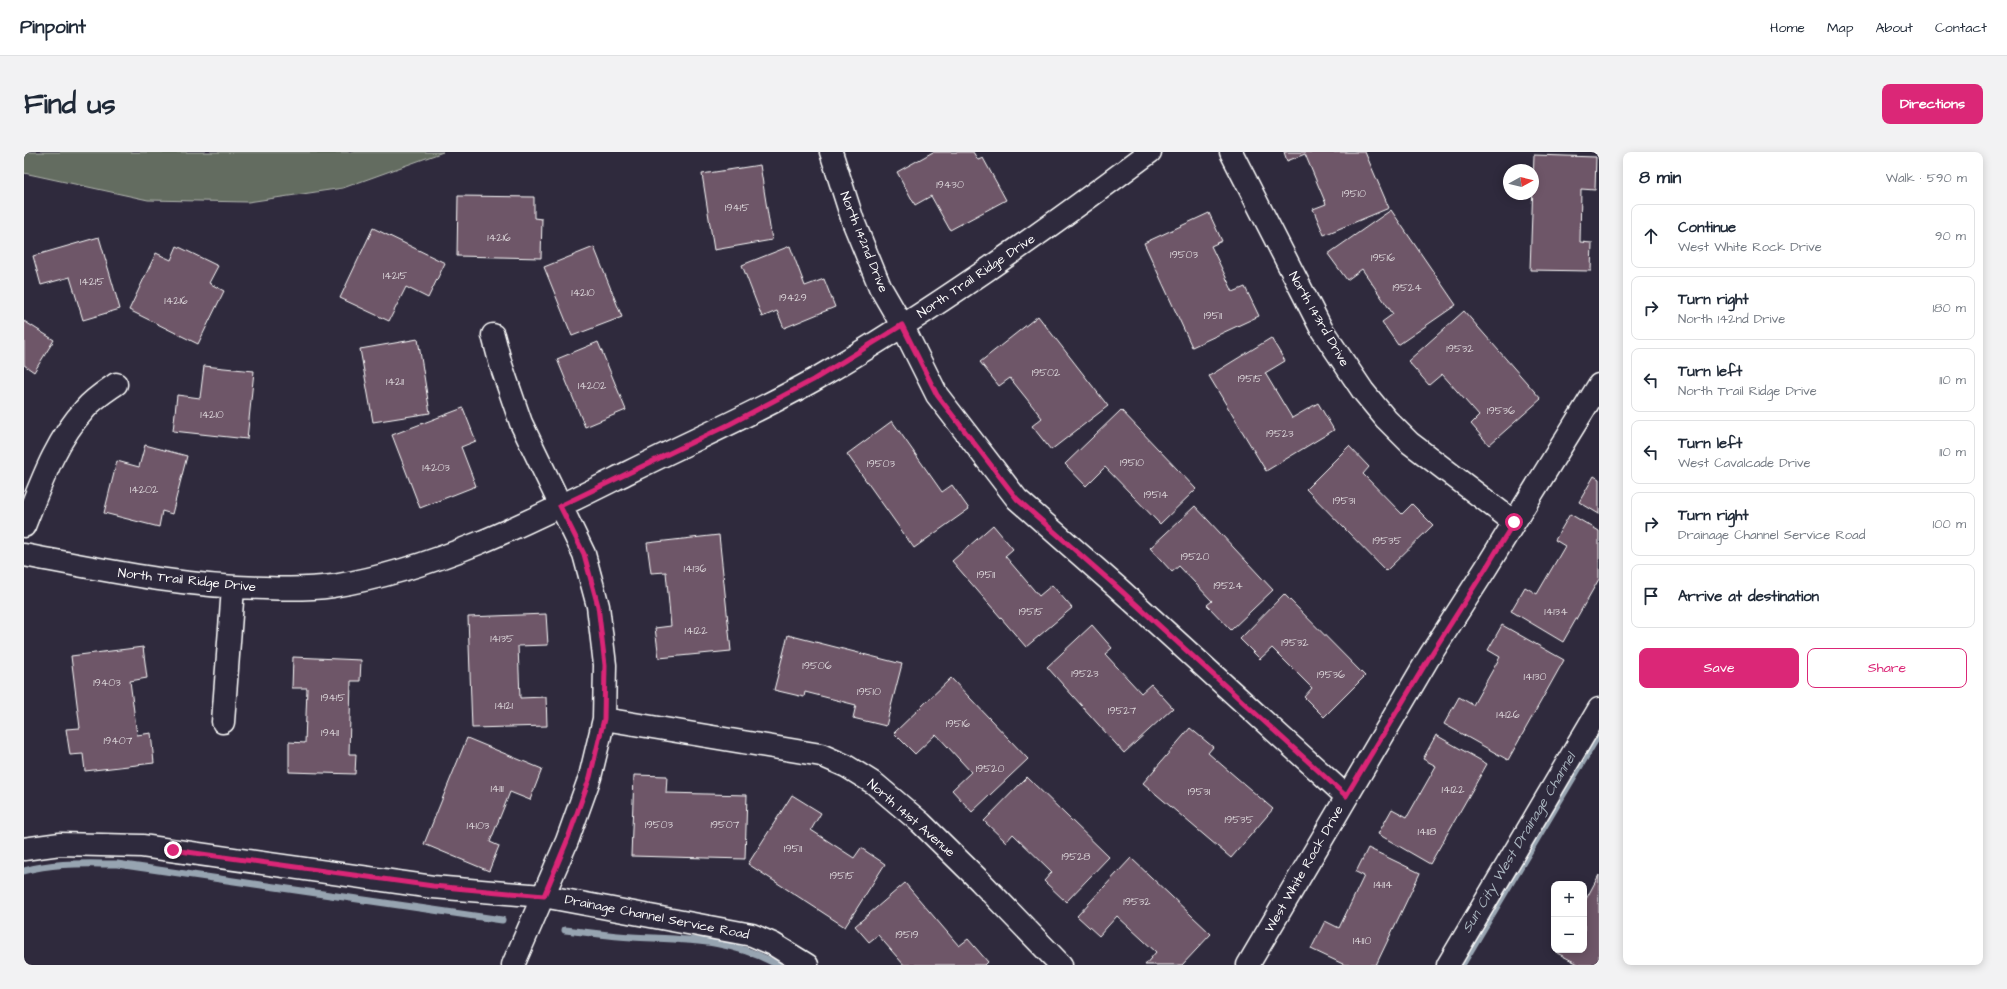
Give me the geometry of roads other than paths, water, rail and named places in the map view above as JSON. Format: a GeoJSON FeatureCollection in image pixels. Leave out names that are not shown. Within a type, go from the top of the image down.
{"type":"FeatureCollection","features":[{"type":"Feature","properties":{"kind":"street","name":"North 142nd Drive"},"geometry":{"type":"LineString","coordinates":[[831,152],[853,221],[880,287],[902,325],[937,395],[1017,499],[1117,587],[1346,796]]}},
{"type":"Feature","properties":{"kind":"street","name":"North Trail Ridge Drive"},"geometry":{"type":"LineString","coordinates":[[24,554],[141,577],[233,588],[294,589],[332,586],[429,562],[560,506],[737,421],[813,380],[902,325],[1051,226],[1150,152]]}},
{"type":"Feature","properties":{"kind":"street","name":"North 143rd Drive"},"geometry":{"type":"LineString","coordinates":[[1231,152],[1322,330],[1363,391],[1386,419],[1410,443],[1514,522]]}},
{"type":"Feature","properties":{"kind":"street"},"geometry":{"type":"LineString","coordinates":[[493,335],[521,423],[584,554],[598,606],[605,665],[604,719],[590,777],[567,841],[515,961]]}},
{"type":"Feature","properties":{"kind":"street"},"geometry":{"type":"LineString","coordinates":[[24,526],[46,471],[71,426],[86,408],[116,384]]}},
{"type":"Feature","properties":{"kind":"street","name":"West White Rock Drive"},"geometry":{"type":"LineString","coordinates":[[1248,965],[1293,890],[1346,796],[1429,658],[1599,385]]}},
{"type":"Feature","properties":{"kind":"street"},"geometry":{"type":"LineString","coordinates":[[223,722],[233,588]]}},
{"type":"Feature","properties":{"kind":"street"},"geometry":{"type":"LineString","coordinates":[[1448,965],[1599,709]]}},
{"type":"Feature","properties":{"kind":"street","name":"North 141st Avenue"},"geometry":{"type":"LineString","coordinates":[[604,719],[821,755],[846,766],[875,784],[921,823],[980,881],[1061,965]]}},
{"type":"Feature","properties":{"kind":"street","name":"Drainage Channel Service Road"},"geometry":{"type":"LineString","coordinates":[[24,849],[60,844],[142,846],[433,886],[542,899],[752,934],[773,944],[807,965]]}},
{"type":"Feature","properties":{"kind":"waterway","name":"Sun City West Drainage Channel"},"geometry":{"type":"LineString","coordinates":[[1462,965],[1599,734]]}},
{"type":"Feature","properties":{"kind":"waterway","name":"Sun City West Drainage Channel"},"geometry":{"type":"LineString","coordinates":[[24,871],[59,865],[117,864],[502,920]]}},
{"type":"Feature","properties":{"kind":"waterway","name":"Sun City West Drainage Channel"},"geometry":{"type":"LineString","coordinates":[[565,930],[707,942],[742,950],[760,956],[778,965]]}}]}
